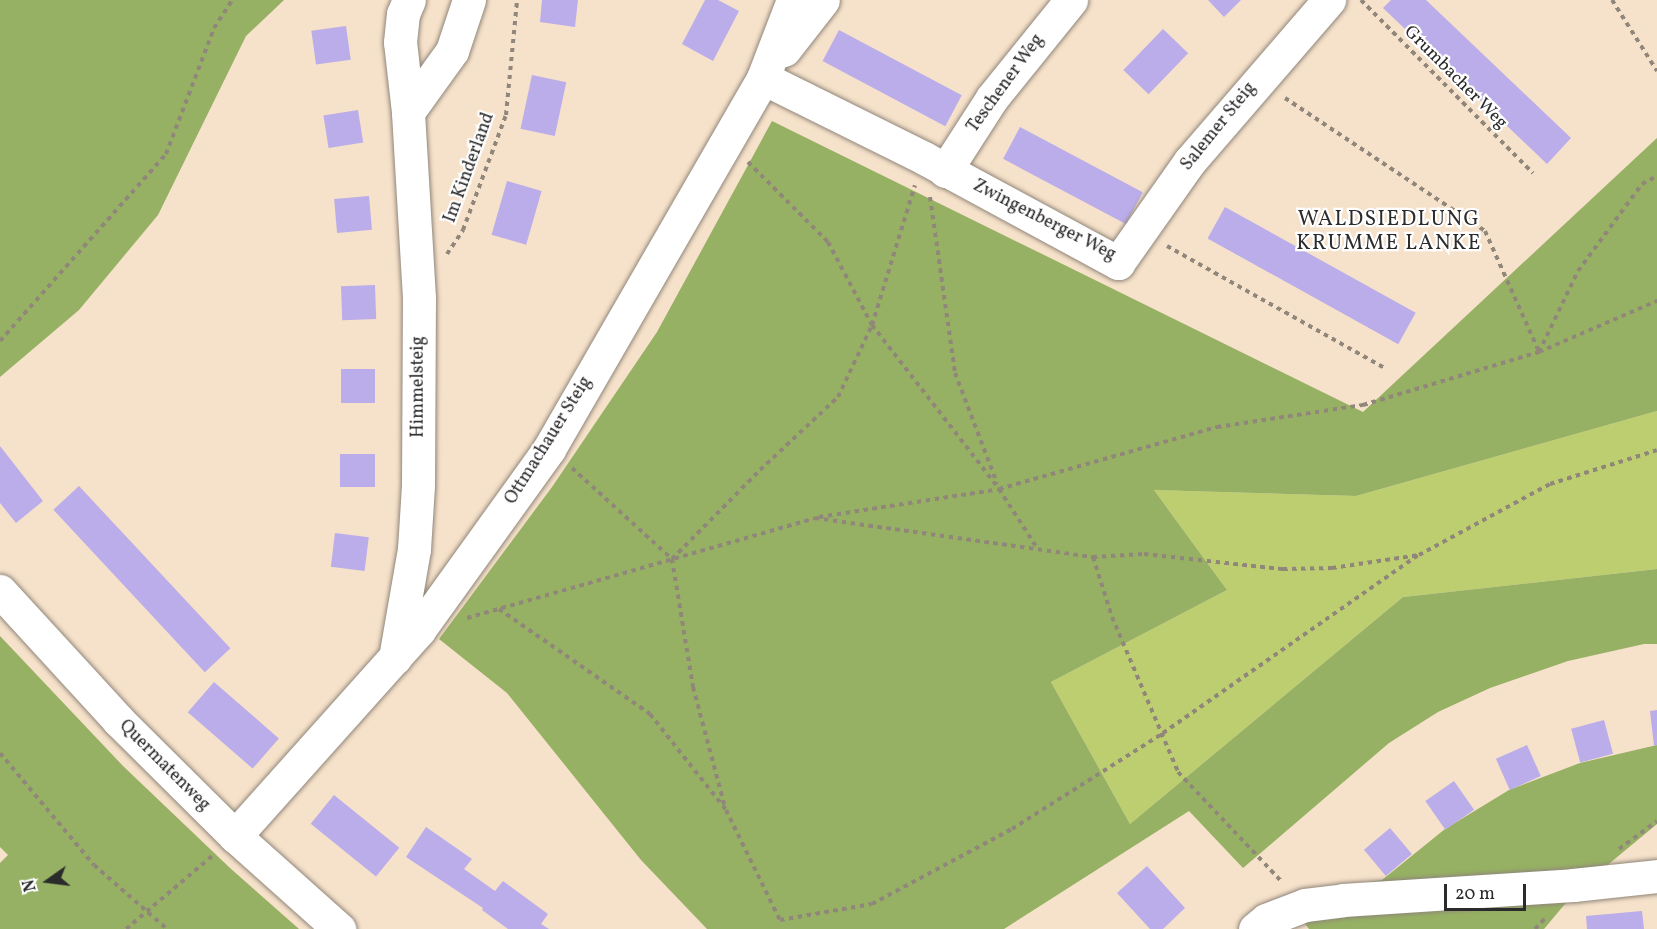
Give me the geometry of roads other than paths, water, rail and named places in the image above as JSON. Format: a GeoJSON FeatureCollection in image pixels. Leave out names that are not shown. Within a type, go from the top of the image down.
{"type":"FeatureCollection","features":[{"type":"Feature","properties":{"kind":"street","name":"Himmelsteig"},"geometry":{"type":"LineString","coordinates":[[394,659],[414,549],[418,485],[419,298],[408,112],[400,42],[404,14],[409,0]]}},
{"type":"Feature","properties":{"kind":"street"},"geometry":{"type":"LineString","coordinates":[[408,112],[452,51],[469,0]]}},
{"type":"Feature","properties":{"kind":"street","name":"Ottmachauer Steig"},"geometry":{"type":"LineString","coordinates":[[235,836],[419,630],[549,449],[762,78],[793,0]]}},
{"type":"Feature","properties":{"kind":"street"},"geometry":{"type":"LineString","coordinates":[[762,78],[823,0]]}},
{"type":"Feature","properties":{"kind":"street","name":"Teschener Weg"},"geometry":{"type":"LineString","coordinates":[[935,164],[1071,0]]}},
{"type":"Feature","properties":{"kind":"street","name":"Salemer Steig"},"geometry":{"type":"LineString","coordinates":[[1118,263],[1190,161],[1329,0]]}},
{"type":"Feature","properties":{"kind":"street","name":"Zwingenberger Weg"},"geometry":{"type":"LineString","coordinates":[[762,78],[935,164],[1118,263]]}},
{"type":"Feature","properties":{"kind":"street","name":"Quermatenweg"},"geometry":{"type":"LineString","coordinates":[[0,591],[118,720],[235,836],[339,929]]}},
{"type":"Feature","properties":{"kind":"street"},"geometry":{"type":"LineString","coordinates":[[1255,929],[1266,920],[1305,905],[1657,876]]}},
{"type":"Feature","properties":{"kind":"district","name":"WALDSIEDLUNG KRUMME LANKE"},"geometry":{"type":"Point","coordinates":[1389,232]}}]}
